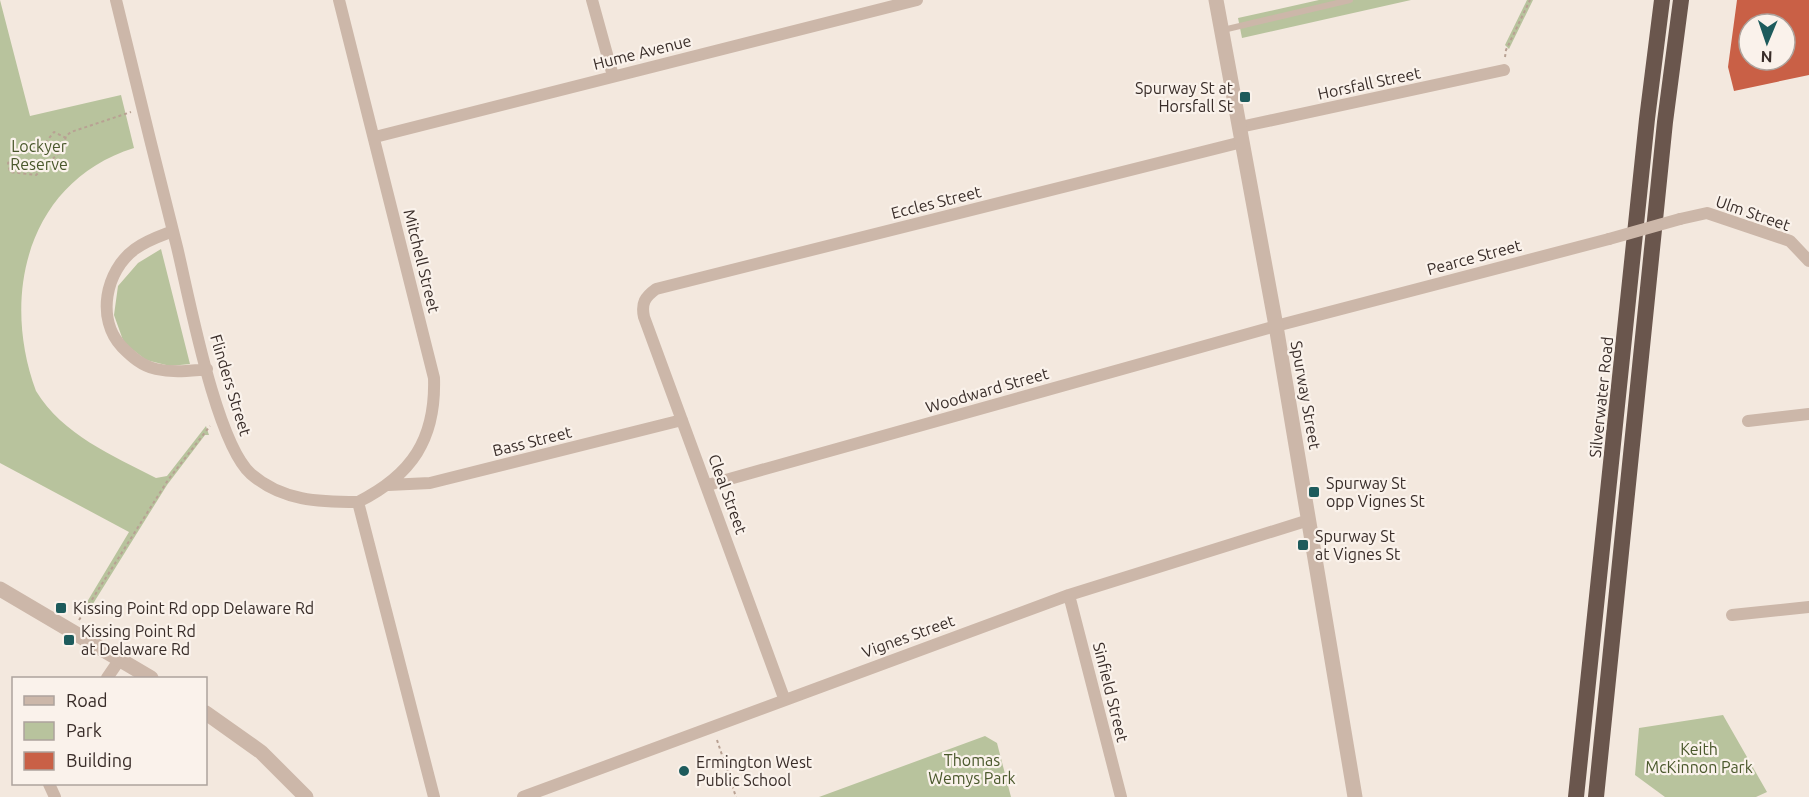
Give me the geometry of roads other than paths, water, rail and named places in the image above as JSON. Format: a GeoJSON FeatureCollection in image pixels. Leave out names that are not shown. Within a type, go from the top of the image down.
{"type":"FeatureCollection","features":[{"type":"Feature","properties":{"kind":"highway","name":"Silverwater Road"},"geometry":{"type":"LineString","coordinates":[[1576,797],[1647,119],[1662,0]]}},
{"type":"Feature","properties":{"kind":"highway"},"geometry":{"type":"LineString","coordinates":[[1596,797],[1664,134],[1681,0]]}},
{"type":"Feature","properties":{"kind":"street","name":"Flinders Street"},"geometry":{"type":"LineString","coordinates":[[116,0],[207,369],[227,436],[239,459],[250,473],[293,497],[329,503],[358,502]]}},
{"type":"Feature","properties":{"kind":"street","name":"Mitchell Street"},"geometry":{"type":"LineString","coordinates":[[339,0],[434,378],[435,400],[428,433],[416,456],[388,485],[358,502]]}},
{"type":"Feature","properties":{"kind":"street"},"geometry":{"type":"LineString","coordinates":[[592,0],[613,76]]}},
{"type":"Feature","properties":{"kind":"street","name":"Hume Avenue"},"geometry":{"type":"LineString","coordinates":[[375,137],[917,0]]}},
{"type":"Feature","properties":{"kind":"street","name":"Spurway Street"},"geometry":{"type":"LineString","coordinates":[[1216,0],[1276,326],[1355,797]]}},
{"type":"Feature","properties":{"kind":"street","name":"Horsfall Street"},"geometry":{"type":"LineString","coordinates":[[1241,134],[1504,70]]}},
{"type":"Feature","properties":{"kind":"street","name":"Eccles Street"},"geometry":{"type":"LineString","coordinates":[[643,302],[656,289],[1241,134]]}},
{"type":"Feature","properties":{"kind":"street","name":"Ulm Street"},"geometry":{"type":"LineString","coordinates":[[1680,219],[1707,213],[1790,241],[1809,261]]}},
{"type":"Feature","properties":{"kind":"street","name":"Pearce Street"},"geometry":{"type":"LineString","coordinates":[[1276,326],[1680,219]]}},
{"type":"Feature","properties":{"kind":"street"},"geometry":{"type":"LineString","coordinates":[[173,231],[154,238],[124,259],[109,289],[107,318],[117,341],[132,357],[149,367],[171,371],[207,369]]}},
{"type":"Feature","properties":{"kind":"street","name":"Cleal Street"},"geometry":{"type":"LineString","coordinates":[[643,302],[644,316],[708,485],[784,698]]}},
{"type":"Feature","properties":{"kind":"street","name":"Woodward Street"},"geometry":{"type":"LineString","coordinates":[[708,485],[1276,326]]}},
{"type":"Feature","properties":{"kind":"street"},"geometry":{"type":"LineString","coordinates":[[1748,421],[1809,414]]}},
{"type":"Feature","properties":{"kind":"street","name":"Bass Street"},"geometry":{"type":"LineString","coordinates":[[388,485],[430,483],[682,420]]}},
{"type":"Feature","properties":{"kind":"street"},"geometry":{"type":"LineString","coordinates":[[358,502],[434,797]]}},
{"type":"Feature","properties":{"kind":"street","name":"Vignes Street"},"geometry":{"type":"LineString","coordinates":[[523,797],[784,698],[1069,595],[1309,520]]}},
{"type":"Feature","properties":{"kind":"street"},"geometry":{"type":"LineString","coordinates":[[0,589],[149,677]]}},
{"type":"Feature","properties":{"kind":"street","name":"Sinfield Street"},"geometry":{"type":"LineString","coordinates":[[1069,595],[1121,797]]}},
{"type":"Feature","properties":{"kind":"street"},"geometry":{"type":"LineString","coordinates":[[1732,615],[1809,607]]}},
{"type":"Feature","properties":{"kind":"street"},"geometry":{"type":"LineString","coordinates":[[108,677],[120,659]]}},
{"type":"Feature","properties":{"kind":"street"},"geometry":{"type":"LineString","coordinates":[[207,714],[261,752],[306,797]]}},
{"type":"Feature","properties":{"kind":"lane"},"geometry":{"type":"LineString","coordinates":[[1222,30],[1350,0]]}},
{"type":"Feature","properties":{"kind":"place","name":"Spurway St at Horsfall St"},"geometry":{"type":"Point","coordinates":[1245,97]}},
{"type":"Feature","properties":{"kind":"place","name":"Spurway St opp Vignes St"},"geometry":{"type":"Point","coordinates":[1314,492]}},
{"type":"Feature","properties":{"kind":"place","name":"Spurway St at Vignes St"},"geometry":{"type":"Point","coordinates":[1303,545]}},
{"type":"Feature","properties":{"kind":"place","name":"Kissing Point Rd opp Delaware Rd"},"geometry":{"type":"Point","coordinates":[61,608]}},
{"type":"Feature","properties":{"kind":"place","name":"Kissing Point Rd at Delaware Rd"},"geometry":{"type":"Point","coordinates":[69,640]}},
{"type":"Feature","properties":{"kind":"place","name":"Ermington West Public School"},"geometry":{"type":"Point","coordinates":[684,771]}},
{"type":"Feature","properties":{"kind":"park label","name":"Lockyer Reserve"},"geometry":{"type":"Point","coordinates":[39,155]}},
{"type":"Feature","properties":{"kind":"park label","name":"Keith McKinnon Park"},"geometry":{"type":"Point","coordinates":[1699,758]}},
{"type":"Feature","properties":{"kind":"park label","name":"Thomas Wemys Park"},"geometry":{"type":"Point","coordinates":[972,769]}}]}
